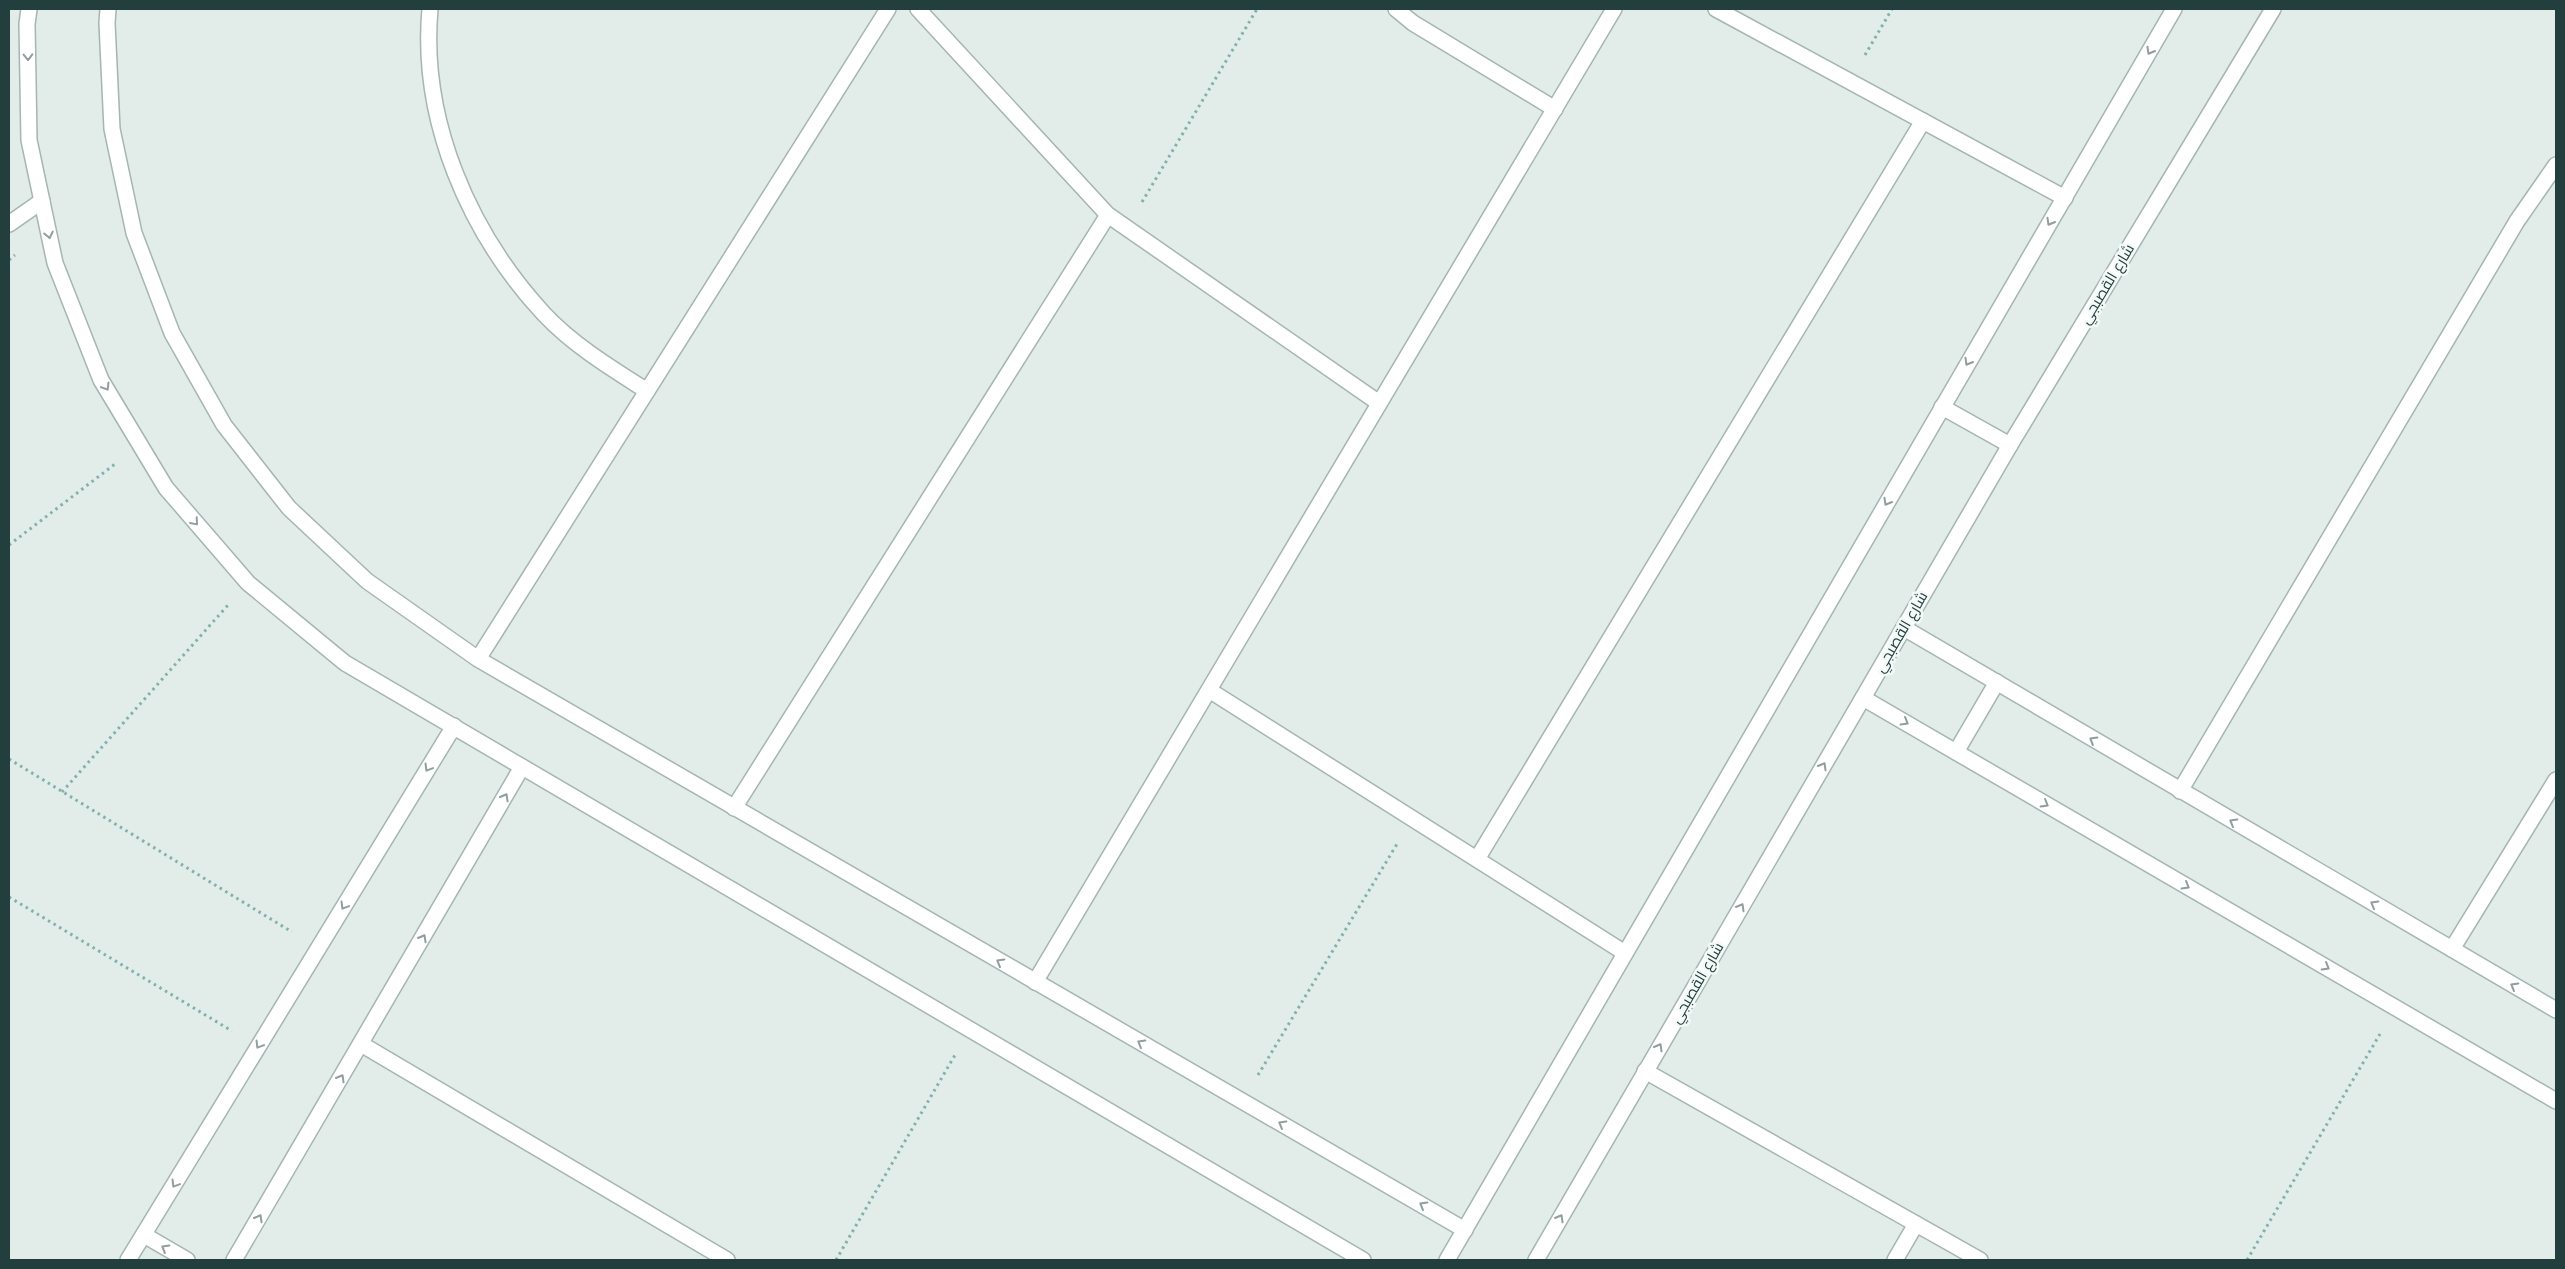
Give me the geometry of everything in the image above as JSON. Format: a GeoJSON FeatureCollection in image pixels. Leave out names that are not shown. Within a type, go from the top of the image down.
{"type":"FeatureCollection","features":[{"type":"Feature","properties":{"kind":"street"},"geometry":{"type":"LineString","coordinates":[[29,9],[27,24],[29,140],[55,263],[101,380],[166,488],[248,583],[345,663],[1363,1260]]}},
{"type":"Feature","properties":{"kind":"street"},"geometry":{"type":"LineString","coordinates":[[108,9],[112,129],[134,233],[172,333],[224,425],[289,508],[360,574],[478,660],[1465,1230]]}},
{"type":"Feature","properties":{"kind":"street"},"geometry":{"type":"LineString","coordinates":[[430,9],[432,88],[447,150],[471,210],[504,265],[545,314],[592,357],[647,391]]}},
{"type":"Feature","properties":{"kind":"street"},"geometry":{"type":"LineString","coordinates":[[478,660],[888,9]]}},
{"type":"Feature","properties":{"kind":"street"},"geometry":{"type":"LineString","coordinates":[[918,9],[1108,215],[1379,403]]}},
{"type":"Feature","properties":{"kind":"street"},"geometry":{"type":"LineString","coordinates":[[1396,9],[1413,23],[1554,109]]}},
{"type":"Feature","properties":{"kind":"street"},"geometry":{"type":"LineString","coordinates":[[1035,982],[1614,9]]}},
{"type":"Feature","properties":{"kind":"street"},"geometry":{"type":"LineString","coordinates":[[1716,9],[2064,198]]}},
{"type":"Feature","properties":{"kind":"street"},"geometry":{"type":"LineString","coordinates":[[1447,1260],[2174,9]]}},
{"type":"Feature","properties":{"kind":"street","name":"شارع القصبجي"},"geometry":{"type":"LineString","coordinates":[[1536,1260],[2010,444],[2272,9]]}},
{"type":"Feature","properties":{"kind":"street"},"geometry":{"type":"LineString","coordinates":[[1477,859],[1923,121]]}},
{"type":"Feature","properties":{"kind":"street"},"geometry":{"type":"LineString","coordinates":[[2180,791],[2512,229],[2556,165]]}},
{"type":"Feature","properties":{"kind":"street"},"geometry":{"type":"LineString","coordinates":[[9,224],[42,202]]}},
{"type":"Feature","properties":{"kind":"street"},"geometry":{"type":"LineString","coordinates":[[734,808],[1108,215]]}},
{"type":"Feature","properties":{"kind":"street"},"geometry":{"type":"LineString","coordinates":[[1942,407],[2010,444]]}},
{"type":"Feature","properties":{"kind":"street"},"geometry":{"type":"LineString","coordinates":[[1904,628],[2556,1010]]}},
{"type":"Feature","properties":{"kind":"street"},"geometry":{"type":"LineString","coordinates":[[1956,752],[1997,682]]}},
{"type":"Feature","properties":{"kind":"street"},"geometry":{"type":"LineString","coordinates":[[1208,690],[1625,953]]}},
{"type":"Feature","properties":{"kind":"street"},"geometry":{"type":"LineString","coordinates":[[1862,698],[2556,1101]]}},
{"type":"Feature","properties":{"kind":"street"},"geometry":{"type":"LineString","coordinates":[[128,1260],[454,726]]}},
{"type":"Feature","properties":{"kind":"street"},"geometry":{"type":"LineString","coordinates":[[234,1260],[522,767]]}},
{"type":"Feature","properties":{"kind":"street"},"geometry":{"type":"LineString","coordinates":[[2452,949],[2556,780]]}},
{"type":"Feature","properties":{"kind":"street"},"geometry":{"type":"LineString","coordinates":[[361,1044],[727,1260]]}},
{"type":"Feature","properties":{"kind":"street"},"geometry":{"type":"LineString","coordinates":[[1645,1071],[1980,1260]]}},
{"type":"Feature","properties":{"kind":"street"},"geometry":{"type":"LineString","coordinates":[[1895,1260],[1916,1224]]}},
{"type":"Feature","properties":{"kind":"street"},"geometry":{"type":"LineString","coordinates":[[144,1235],[187,1260]]}},
{"type":"Feature","properties":{"kind":"path"},"geometry":{"type":"LineString","coordinates":[[1126,228],[1257,9]]}},
{"type":"Feature","properties":{"kind":"path"},"geometry":{"type":"LineString","coordinates":[[1850,81],[1892,9]]}},
{"type":"Feature","properties":{"kind":"path"},"geometry":{"type":"LineString","coordinates":[[9,545],[118,462]]}},
{"type":"Feature","properties":{"kind":"path"},"geometry":{"type":"LineString","coordinates":[[62,792],[248,583]]}},
{"type":"Feature","properties":{"kind":"path"},"geometry":{"type":"LineString","coordinates":[[9,759],[318,948]]}},
{"type":"Feature","properties":{"kind":"path"},"geometry":{"type":"LineString","coordinates":[[1242,1101],[1412,818]]}},
{"type":"Feature","properties":{"kind":"path"},"geometry":{"type":"LineString","coordinates":[[9,897],[259,1047]]}},
{"type":"Feature","properties":{"kind":"path"},"geometry":{"type":"LineString","coordinates":[[2247,1260],[2395,1008]]}},
{"type":"Feature","properties":{"kind":"path"},"geometry":{"type":"LineString","coordinates":[[836,1260],[970,1029]]}}]}
